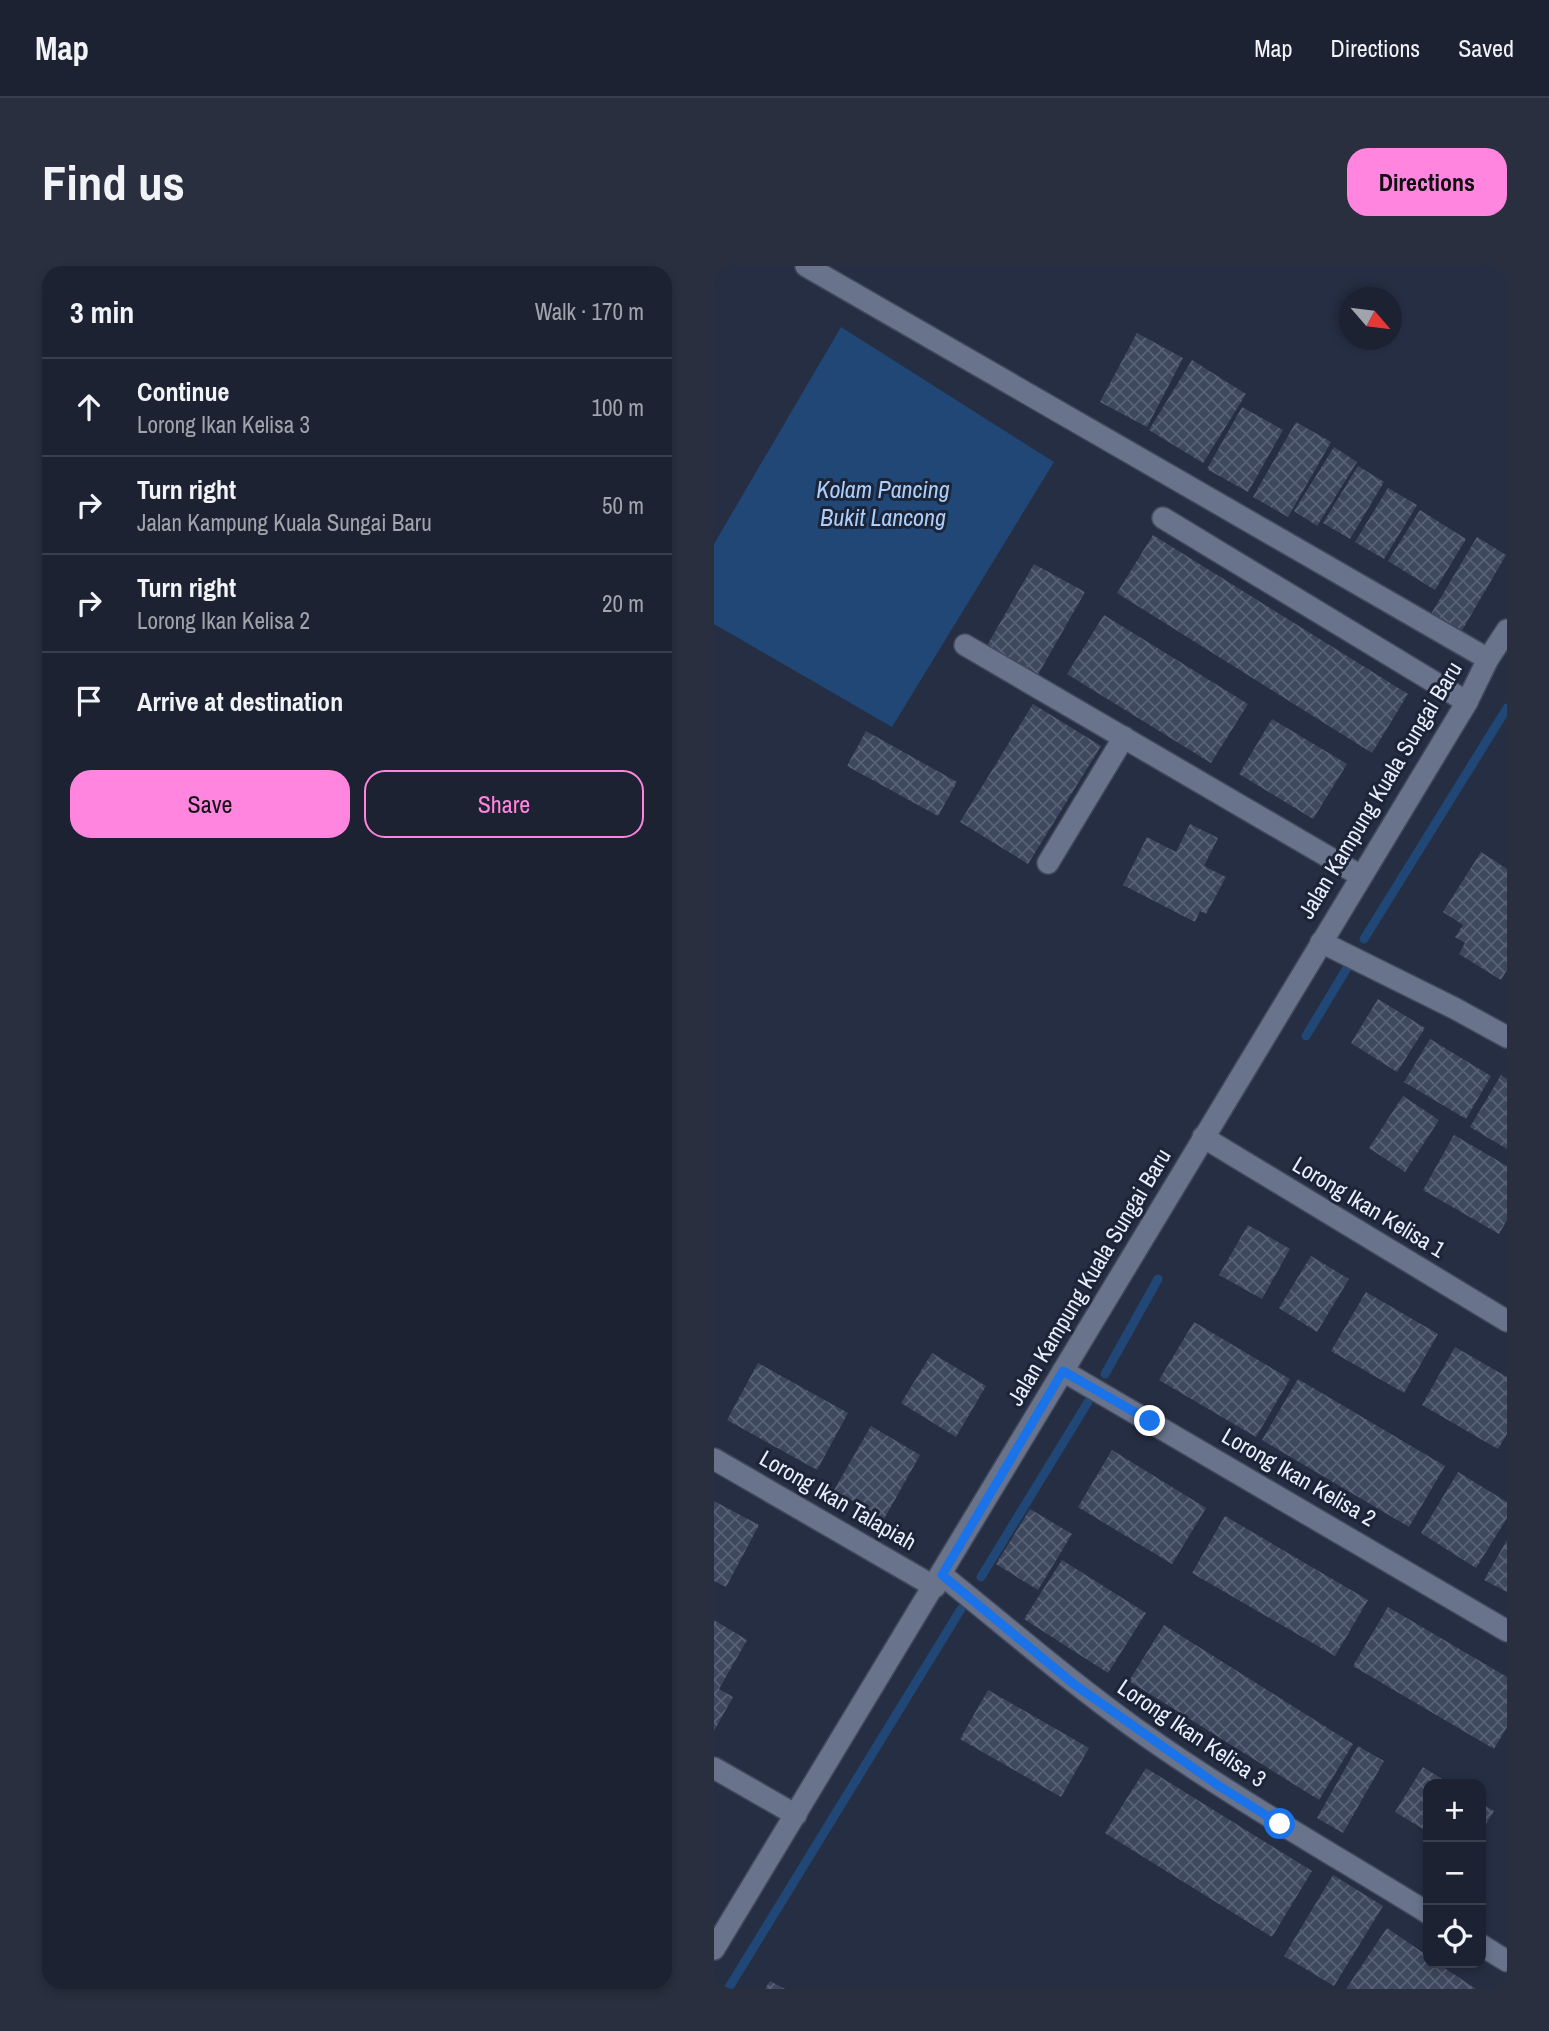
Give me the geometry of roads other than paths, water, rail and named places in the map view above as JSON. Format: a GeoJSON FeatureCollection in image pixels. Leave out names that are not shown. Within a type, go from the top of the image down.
{"type":"FeatureCollection","features":[{"type":"Feature","properties":{"kind":"street"},"geometry":{"type":"LineString","coordinates":[[806,266],[1488,659]]}},
{"type":"Feature","properties":{"kind":"street"},"geometry":{"type":"LineString","coordinates":[[1163,518],[1467,702]]}},
{"type":"Feature","properties":{"kind":"street","name":"Jalan Kampung Kuala Sungai Baru"},"geometry":{"type":"LineString","coordinates":[[714,1949],[939,1581],[1203,1137],[1467,702],[1488,659],[1507,630]]}},
{"type":"Feature","properties":{"kind":"street"},"geometry":{"type":"LineString","coordinates":[[965,645],[1361,876]]}},
{"type":"Feature","properties":{"kind":"street"},"geometry":{"type":"LineString","coordinates":[[1048,863],[1124,737]]}},
{"type":"Feature","properties":{"kind":"street"},"geometry":{"type":"LineString","coordinates":[[1321,942],[1454,1007],[1507,1037]]}},
{"type":"Feature","properties":{"kind":"street","name":"Lorong Ikan Kelisa 1"},"geometry":{"type":"LineString","coordinates":[[1203,1137],[1507,1321]]}},
{"type":"Feature","properties":{"kind":"street","name":"Lorong Ikan Kelisa 2"},"geometry":{"type":"LineString","coordinates":[[1063,1371],[1507,1631]]}},
{"type":"Feature","properties":{"kind":"street","name":"Lorong Ikan Talapiah"},"geometry":{"type":"LineString","coordinates":[[714,1459],[939,1581]]}},
{"type":"Feature","properties":{"kind":"street","name":"Lorong Ikan Kelisa 3"},"geometry":{"type":"LineString","coordinates":[[939,1581],[1075,1685],[1219,1786],[1423,1910]]}},
{"type":"Feature","properties":{"kind":"street"},"geometry":{"type":"LineString","coordinates":[[714,1768],[796,1815]]}},
{"type":"Feature","properties":{"kind":"street"},"geometry":{"type":"LineString","coordinates":[[1486,1948],[1507,1961]]}},
{"type":"Feature","properties":{"kind":"water","name":"Kolam Pancing Bukit Lancong"},"geometry":{"type":"Polygon","coordinates":[[[841,327],[1054,462],[892,727],[714,624],[714,544],[841,327]]]}},
{"type":"Feature","properties":{"kind":"waterway"},"geometry":{"type":"LineString","coordinates":[[1364,939],[1507,708]]}},
{"type":"Feature","properties":{"kind":"waterway"},"geometry":{"type":"LineString","coordinates":[[1306,1036],[1350,963]]}},
{"type":"Feature","properties":{"kind":"waterway"},"geometry":{"type":"LineString","coordinates":[[1105,1374],[1158,1279]]}},
{"type":"Feature","properties":{"kind":"waterway"},"geometry":{"type":"LineString","coordinates":[[981,1577],[1088,1402]]}},
{"type":"Feature","properties":{"kind":"waterway"},"geometry":{"type":"LineString","coordinates":[[728,1989],[961,1609]]}}]}
